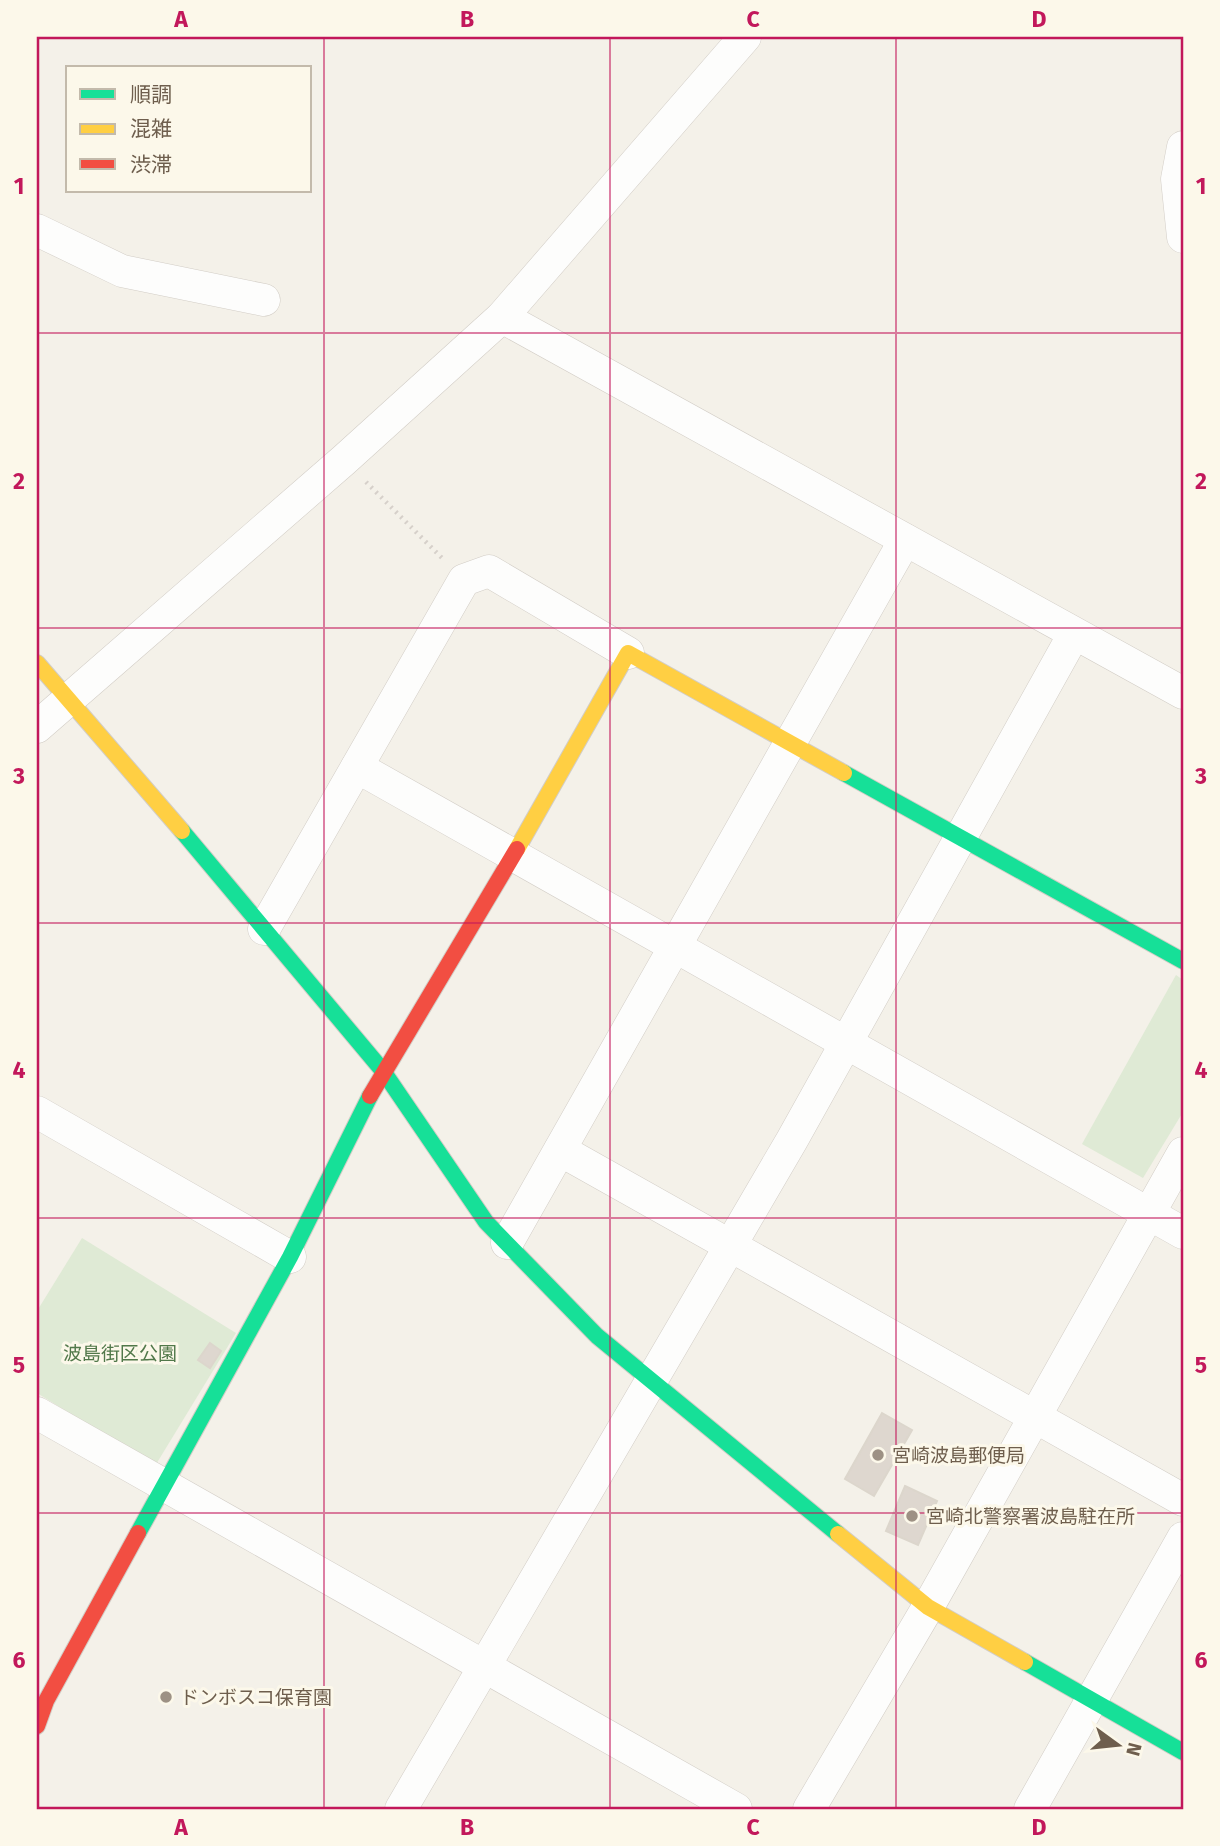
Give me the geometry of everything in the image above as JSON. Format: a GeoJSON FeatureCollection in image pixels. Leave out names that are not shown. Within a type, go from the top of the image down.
{"type":"FeatureCollection","features":[{"type":"Feature","properties":{"kind":"street"},"geometry":{"type":"LineString","coordinates":[[37,727],[344,460],[502,317],[745,37]]}},
{"type":"Feature","properties":{"kind":"street"},"geometry":{"type":"LineString","coordinates":[[1183,147],[1177,179],[1183,237]]}},
{"type":"Feature","properties":{"kind":"street"},"geometry":{"type":"LineString","coordinates":[[37,230],[122,271],[264,300]]}},
{"type":"Feature","properties":{"kind":"street"},"geometry":{"type":"LineString","coordinates":[[502,317],[1183,693]]}},
{"type":"Feature","properties":{"kind":"street"},"geometry":{"type":"LineString","coordinates":[[507,1243],[905,540]]}},
{"type":"Feature","properties":{"kind":"street"},"geometry":{"type":"LineString","coordinates":[[264,929],[464,580],[489,571],[628,653],[1183,961]]}},
{"type":"Feature","properties":{"kind":"street"},"geometry":{"type":"LineString","coordinates":[[401,1809],[731,1246],[1074,634]]}},
{"type":"Feature","properties":{"kind":"street"},"geometry":{"type":"LineString","coordinates":[[37,1726],[46,1701],[290,1257],[383,1071],[514,854],[628,653]]}},
{"type":"Feature","properties":{"kind":"street"},"geometry":{"type":"LineString","coordinates":[[37,663],[71,699],[383,1071],[486,1222],[597,1336],[651,1383],[928,1607],[1183,1752]]}},
{"type":"Feature","properties":{"kind":"street"},"geometry":{"type":"LineString","coordinates":[[357,767],[1183,1233]]}},
{"type":"Feature","properties":{"kind":"street"},"geometry":{"type":"LineString","coordinates":[[37,1112],[290,1257]]}},
{"type":"Feature","properties":{"kind":"street"},"geometry":{"type":"LineString","coordinates":[[560,1150],[1183,1500]]}},
{"type":"Feature","properties":{"kind":"street"},"geometry":{"type":"LineString","coordinates":[[808,1809],[928,1607],[1183,1153]]}},
{"type":"Feature","properties":{"kind":"street"},"geometry":{"type":"LineString","coordinates":[[37,1413],[736,1809]]}},
{"type":"Feature","properties":{"kind":"street"},"geometry":{"type":"LineString","coordinates":[[1030,1809],[1183,1538]]}},
{"type":"Feature","properties":{"kind":"path"},"geometry":{"type":"LineString","coordinates":[[344,460],[464,580]]}},
{"type":"Feature","properties":{"kind":"green space"},"geometry":{"type":"Polygon","coordinates":[[[1176,975],[1183,980],[1183,1112],[1143,1178],[1082,1144],[1176,975]]]}},
{"type":"Feature","properties":{"kind":"green space","name":"波島街区公園"},"geometry":{"type":"Polygon","coordinates":[[[82,1238],[236,1333],[155,1466],[37,1393],[37,1311],[82,1238]]]}},
{"type":"Feature","properties":{"kind":"building"},"geometry":{"type":"Polygon","coordinates":[[[210,1343],[221,1351],[210,1368],[198,1360],[210,1343]]]}},
{"type":"Feature","properties":{"kind":"building","name":"宮崎波島郵便局"},"geometry":{"type":"Polygon","coordinates":[[[882,1413],[912,1430],[874,1496],[845,1479],[882,1413]]]}},
{"type":"Feature","properties":{"kind":"building","name":"宮崎北警察署波島駐在所"},"geometry":{"type":"Polygon","coordinates":[[[905,1486],[937,1501],[918,1545],[886,1531],[905,1486]]]}},
{"type":"Feature","properties":{"kind":"traffic: fast"},"geometry":{"type":"LineString","coordinates":[[844,773],[1183,961]]}},
{"type":"Feature","properties":{"kind":"traffic: fast"},"geometry":{"type":"LineString","coordinates":[[182,831],[383,1071],[486,1222],[597,1336],[838,1534]]}},
{"type":"Feature","properties":{"kind":"traffic: fast"},"geometry":{"type":"LineString","coordinates":[[138,1533],[290,1257],[370,1096]]}},
{"type":"Feature","properties":{"kind":"traffic: fast"},"geometry":{"type":"LineString","coordinates":[[1025,1662],[1183,1752]]}},
{"type":"Feature","properties":{"kind":"traffic: slow"},"geometry":{"type":"LineString","coordinates":[[517,849],[628,653],[844,773]]}},
{"type":"Feature","properties":{"kind":"traffic: slow"},"geometry":{"type":"LineString","coordinates":[[37,663],[182,831]]}},
{"type":"Feature","properties":{"kind":"traffic: slow"},"geometry":{"type":"LineString","coordinates":[[838,1534],[928,1607],[1025,1662]]}},
{"type":"Feature","properties":{"kind":"traffic: jam"},"geometry":{"type":"LineString","coordinates":[[370,1096],[517,849]]}},
{"type":"Feature","properties":{"kind":"traffic: jam"},"geometry":{"type":"LineString","coordinates":[[37,1726],[46,1701],[138,1533]]}},
{"type":"Feature","properties":{"kind":"place","name":"宮崎波島郵便局"},"geometry":{"type":"Point","coordinates":[878,1455]}},
{"type":"Feature","properties":{"kind":"place","name":"宮崎北警察署波島駐在所"},"geometry":{"type":"Point","coordinates":[912,1516]}},
{"type":"Feature","properties":{"kind":"place","name":"ドンボスコ保育園"},"geometry":{"type":"Point","coordinates":[166,1697]}}]}
